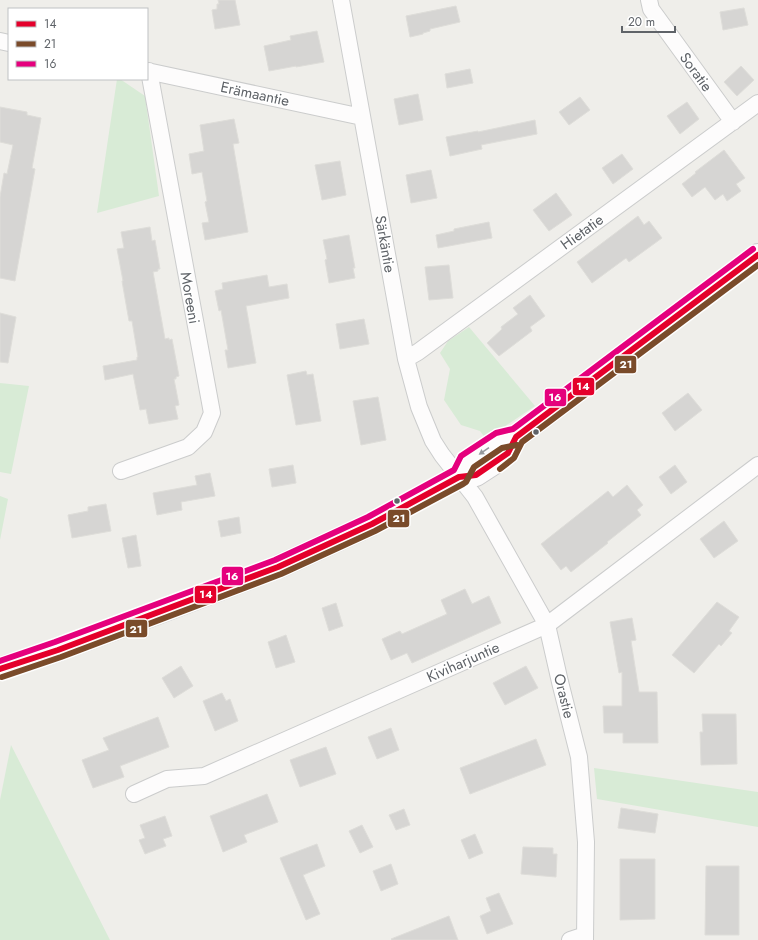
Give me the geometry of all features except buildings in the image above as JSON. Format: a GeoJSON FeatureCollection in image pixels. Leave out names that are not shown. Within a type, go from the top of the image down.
{"type":"FeatureCollection","features":[{"type":"Feature","properties":{"kind":"main road"},"geometry":{"type":"LineString","coordinates":[[0,670],[58,650],[278,567],[372,524],[459,476],[468,461],[499,440],[516,437],[758,255]]}},
{"type":"Feature","properties":{"kind":"street","name":"Särkäntie"},"geometry":{"type":"LineString","coordinates":[[341,0],[406,360],[419,408],[434,441],[459,476]]}},
{"type":"Feature","properties":{"kind":"street","name":"Soratie"},"geometry":{"type":"LineString","coordinates":[[649,0],[651,9],[733,122]]}},
{"type":"Feature","properties":{"kind":"street","name":"Erämaantie"},"geometry":{"type":"LineString","coordinates":[[148,71],[362,117]]}},
{"type":"Feature","properties":{"kind":"street","name":"Moreeni"},"geometry":{"type":"LineString","coordinates":[[121,471],[188,447],[204,432],[212,413],[148,71]]}},
{"type":"Feature","properties":{"kind":"street","name":"Hietatie"},"geometry":{"type":"LineString","coordinates":[[406,360],[758,103]]}},
{"type":"Feature","properties":{"kind":"street","name":"Kiviharjuntie"},"geometry":{"type":"LineString","coordinates":[[134,794],[167,779],[204,776],[547,625],[758,465]]}},
{"type":"Feature","properties":{"kind":"street","name":"Orastie"},"geometry":{"type":"LineString","coordinates":[[459,476],[475,497],[547,625],[579,757],[586,842],[580,938]]}},
{"type":"Feature","properties":{"kind":"green space"},"geometry":{"type":"Polygon","coordinates":[[[117,80],[121,80],[145,96],[159,196],[97,213],[117,80]]]}},
{"type":"Feature","properties":{"kind":"green space"},"geometry":{"type":"Polygon","coordinates":[[[469,327],[535,406],[486,439],[480,431],[461,425],[444,400],[450,369],[440,353],[448,341],[469,327]]]}},
{"type":"Feature","properties":{"kind":"green space"},"geometry":{"type":"Polygon","coordinates":[[[0,383],[29,386],[11,474],[0,472],[0,383]]]}},
{"type":"Feature","properties":{"kind":"green space"},"geometry":{"type":"Polygon","coordinates":[[[0,496],[8,499],[0,540],[0,496]]]}},
{"type":"Feature","properties":{"kind":"green space"},"geometry":{"type":"Polygon","coordinates":[[[11,745],[110,940],[0,940],[0,800],[11,745]]]}},
{"type":"Feature","properties":{"kind":"green space"},"geometry":{"type":"Polygon","coordinates":[[[594,768],[758,792],[758,827],[597,799],[594,768]]]}},
{"type":"Feature","properties":{"kind":"transit line","name":"16"},"geometry":{"type":"LineString","coordinates":[[0,661],[275,560],[368,517],[454,470],[461,456],[496,433],[513,429],[753,249]]}},
{"type":"Feature","properties":{"kind":"transit line","name":"14"},"geometry":{"type":"LineString","coordinates":[[0,669],[58,650],[278,567],[372,524],[459,477],[476,475],[508,453],[516,437],[758,255]]}},
{"type":"Feature","properties":{"kind":"transit line","name":"21"},"geometry":{"type":"LineString","coordinates":[[500,469],[514,458],[522,442],[758,265]]}},
{"type":"Feature","properties":{"kind":"transit line","name":"21"},"geometry":{"type":"LineString","coordinates":[[2,677],[61,657],[281,574],[375,531],[463,484],[466,482],[474,467],[502,448],[517,445]]}}]}
